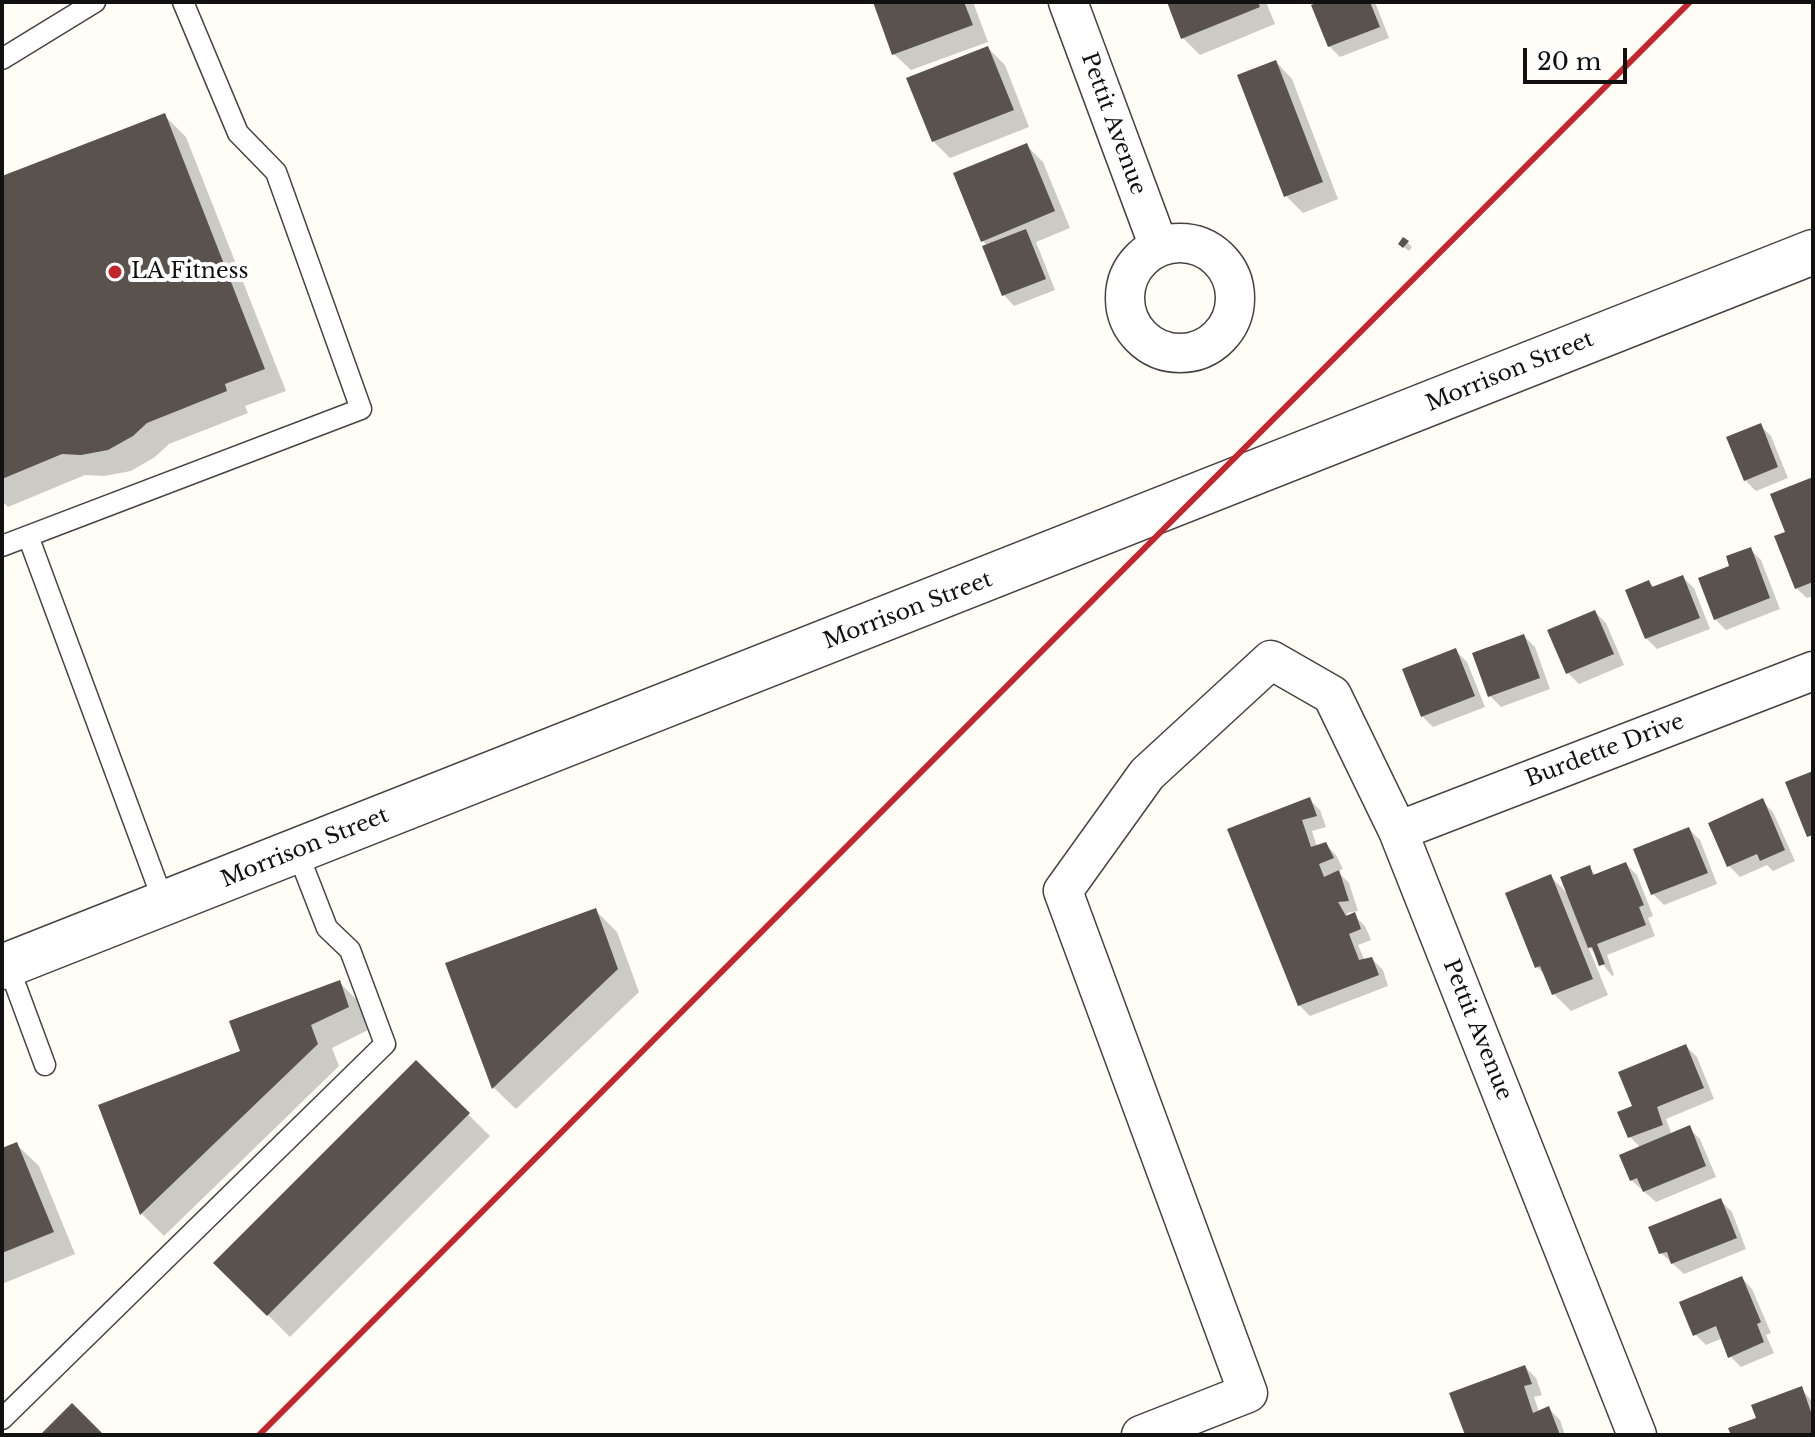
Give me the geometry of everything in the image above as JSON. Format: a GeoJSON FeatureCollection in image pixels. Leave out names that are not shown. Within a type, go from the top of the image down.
{"type":"FeatureCollection","features":[{"type":"Feature","properties":{"kind":"street","name":"Pettit Avenue"},"geometry":{"type":"LineString","coordinates":[[1068,2],[1159,247]]}},
{"type":"Feature","properties":{"kind":"street","name":"Morrison Street"},"geometry":{"type":"LineString","coordinates":[[5,966],[1813,252]]}},
{"type":"Feature","properties":{"kind":"street","name":"Pettit Avenue"},"geometry":{"type":"LineString","coordinates":[[1141,1435],[1248,1393],[1063,891],[1147,774],[1271,660],[1332,695],[1398,831],[1637,1435]]}},
{"type":"Feature","properties":{"kind":"street","name":"Burdette Drive"},"geometry":{"type":"LineString","coordinates":[[1398,831],[1813,671]]}},
{"type":"Feature","properties":{"kind":"lane"},"geometry":{"type":"LineString","coordinates":[[2,59],[95,2]]}},
{"type":"Feature","properties":{"kind":"lane"},"geometry":{"type":"LineString","coordinates":[[2,546],[361,409],[276,172],[238,133],[183,2]]}},
{"type":"Feature","properties":{"kind":"lane"},"geometry":{"type":"LineString","coordinates":[[28,536],[164,903]]}},
{"type":"Feature","properties":{"kind":"lane"},"geometry":{"type":"LineString","coordinates":[[2,1419],[385,1044],[350,950],[327,928],[297,851]]}},
{"type":"Feature","properties":{"kind":"lane"},"geometry":{"type":"LineString","coordinates":[[5,966],[45,1065]]}},
{"type":"Feature","properties":{"kind":"building"},"geometry":{"type":"Polygon","coordinates":[[[873,2],[964,2],[973,25],[892,55],[873,2]]]}},
{"type":"Feature","properties":{"kind":"building"},"geometry":{"type":"Polygon","coordinates":[[[1167,2],[1258,2],[1260,7],[1181,39],[1167,2]]]}},
{"type":"Feature","properties":{"kind":"building"},"geometry":{"type":"Polygon","coordinates":[[[1319,2],[1370,2],[1380,27],[1328,47],[1311,5],[1319,2]]]}},
{"type":"Feature","properties":{"kind":"building"},"geometry":{"type":"Polygon","coordinates":[[[988,46],[1014,110],[932,142],[906,78],[988,46]]]}},
{"type":"Feature","properties":{"kind":"building"},"geometry":{"type":"Polygon","coordinates":[[[1276,60],[1323,182],[1284,197],[1237,75],[1276,60]]]}},
{"type":"Feature","properties":{"kind":"building","name":"LA Fitness"},"geometry":{"type":"Polygon","coordinates":[[[165,113],[265,369],[225,384],[227,391],[147,423],[133,436],[108,450],[81,455],[62,454],[2,479],[2,176],[165,113]]]}},
{"type":"Feature","properties":{"kind":"building"},"geometry":{"type":"Polygon","coordinates":[[[1027,143],[1055,211],[981,242],[953,173],[1027,143]]]}},
{"type":"Feature","properties":{"kind":"building"},"geometry":{"type":"Polygon","coordinates":[[[1026,229],[1046,279],[1002,296],[982,246],[1026,229]]]}},
{"type":"Feature","properties":{"kind":"building"},"geometry":{"type":"Polygon","coordinates":[[[1403,237],[1409,241],[1403,248],[1398,244],[1403,237]]]}},
{"type":"Feature","properties":{"kind":"building"},"geometry":{"type":"Polygon","coordinates":[[[1761,423],[1778,467],[1744,481],[1726,437],[1761,423]]]}},
{"type":"Feature","properties":{"kind":"building"},"geometry":{"type":"Polygon","coordinates":[[[1813,477],[1813,582],[1795,589],[1774,536],[1785,532],[1770,494],[1813,477]]]}},
{"type":"Feature","properties":{"kind":"building"},"geometry":{"type":"Polygon","coordinates":[[[1751,547],[1770,598],[1714,620],[1698,578],[1729,566],[1726,556],[1751,547]]]}},
{"type":"Feature","properties":{"kind":"building"},"geometry":{"type":"Polygon","coordinates":[[[1683,575],[1700,618],[1645,639],[1625,590],[1649,580],[1652,587],[1683,575]]]}},
{"type":"Feature","properties":{"kind":"building"},"geometry":{"type":"Polygon","coordinates":[[[1595,610],[1614,654],[1566,674],[1547,630],[1595,610]]]}},
{"type":"Feature","properties":{"kind":"building"},"geometry":{"type":"Polygon","coordinates":[[[1524,634],[1540,678],[1488,697],[1472,653],[1524,634]]]}},
{"type":"Feature","properties":{"kind":"building"},"geometry":{"type":"Polygon","coordinates":[[[1456,648],[1475,696],[1421,717],[1402,669],[1456,648]]]}},
{"type":"Feature","properties":{"kind":"building"},"geometry":{"type":"Polygon","coordinates":[[[1813,771],[1813,835],[1807,837],[1785,782],[1813,771]]]}},
{"type":"Feature","properties":{"kind":"building"},"geometry":{"type":"Polygon","coordinates":[[[1310,797],[1317,816],[1302,820],[1311,847],[1326,842],[1334,858],[1319,864],[1324,877],[1339,870],[1349,901],[1338,902],[1346,916],[1355,912],[1361,929],[1349,934],[1359,960],[1372,957],[1379,975],[1298,1006],[1227,829],[1310,797]]]}},
{"type":"Feature","properties":{"kind":"building"},"geometry":{"type":"Polygon","coordinates":[[[1763,798],[1785,850],[1760,861],[1757,854],[1727,867],[1708,823],[1763,798]]]}},
{"type":"Feature","properties":{"kind":"building"},"geometry":{"type":"Polygon","coordinates":[[[1689,827],[1708,873],[1651,895],[1633,849],[1689,827]]]}},
{"type":"Feature","properties":{"kind":"building"},"geometry":{"type":"Polygon","coordinates":[[[1626,862],[1644,905],[1639,907],[1646,925],[1597,944],[1605,964],[1599,966],[1592,947],[1588,948],[1560,877],[1590,865],[1593,875],[1626,862]]]}},
{"type":"Feature","properties":{"kind":"building"},"geometry":{"type":"Polygon","coordinates":[[[1551,874],[1593,979],[1552,995],[1540,966],[1535,968],[1505,893],[1551,874]]]}},
{"type":"Feature","properties":{"kind":"building"},"geometry":{"type":"Polygon","coordinates":[[[596,908],[618,969],[492,1089],[445,963],[596,908]]]}},
{"type":"Feature","properties":{"kind":"building"},"geometry":{"type":"Polygon","coordinates":[[[340,980],[349,1007],[311,1025],[318,1044],[140,1215],[98,1105],[240,1051],[229,1021],[340,980]]]}},
{"type":"Feature","properties":{"kind":"building"},"geometry":{"type":"Polygon","coordinates":[[[1686,1044],[1704,1088],[1657,1107],[1663,1125],[1628,1138],[1617,1112],[1632,1106],[1618,1072],[1686,1044]]]}},
{"type":"Feature","properties":{"kind":"building"},"geometry":{"type":"Polygon","coordinates":[[[416,1060],[470,1113],[267,1316],[213,1263],[416,1060]]]}},
{"type":"Feature","properties":{"kind":"building"},"geometry":{"type":"Polygon","coordinates":[[[1690,1125],[1706,1166],[1643,1192],[1637,1178],[1630,1181],[1619,1155],[1690,1125]]]}},
{"type":"Feature","properties":{"kind":"building"},"geometry":{"type":"Polygon","coordinates":[[[17,1142],[54,1232],[2,1253],[2,1148],[17,1142]]]}},
{"type":"Feature","properties":{"kind":"building"},"geometry":{"type":"Polygon","coordinates":[[[1721,1198],[1737,1238],[1671,1264],[1667,1252],[1659,1254],[1648,1227],[1721,1198]]]}},
{"type":"Feature","properties":{"kind":"building"},"geometry":{"type":"Polygon","coordinates":[[[1742,1276],[1761,1322],[1757,1324],[1764,1342],[1728,1358],[1716,1326],[1693,1336],[1679,1302],[1742,1276]]]}},
{"type":"Feature","properties":{"kind":"building"},"geometry":{"type":"Polygon","coordinates":[[[1525,1365],[1532,1384],[1524,1386],[1533,1413],[1549,1406],[1560,1435],[1465,1435],[1449,1393],[1525,1365]]]}},
{"type":"Feature","properties":{"kind":"building"},"geometry":{"type":"Polygon","coordinates":[[[1802,1386],[1813,1418],[1813,1435],[1731,1435],[1728,1428],[1756,1418],[1751,1405],[1802,1386]]]}},
{"type":"Feature","properties":{"kind":"building"},"geometry":{"type":"Polygon","coordinates":[[[72,1403],[104,1435],[40,1435],[72,1403]]]}},
{"type":"Feature","properties":{"kind":"railway"},"geometry":{"type":"LineString","coordinates":[[259,1435],[1690,2]]}},
{"type":"Feature","properties":{"kind":"place","name":"LA Fitness"},"geometry":{"type":"Point","coordinates":[115,272]}}]}
